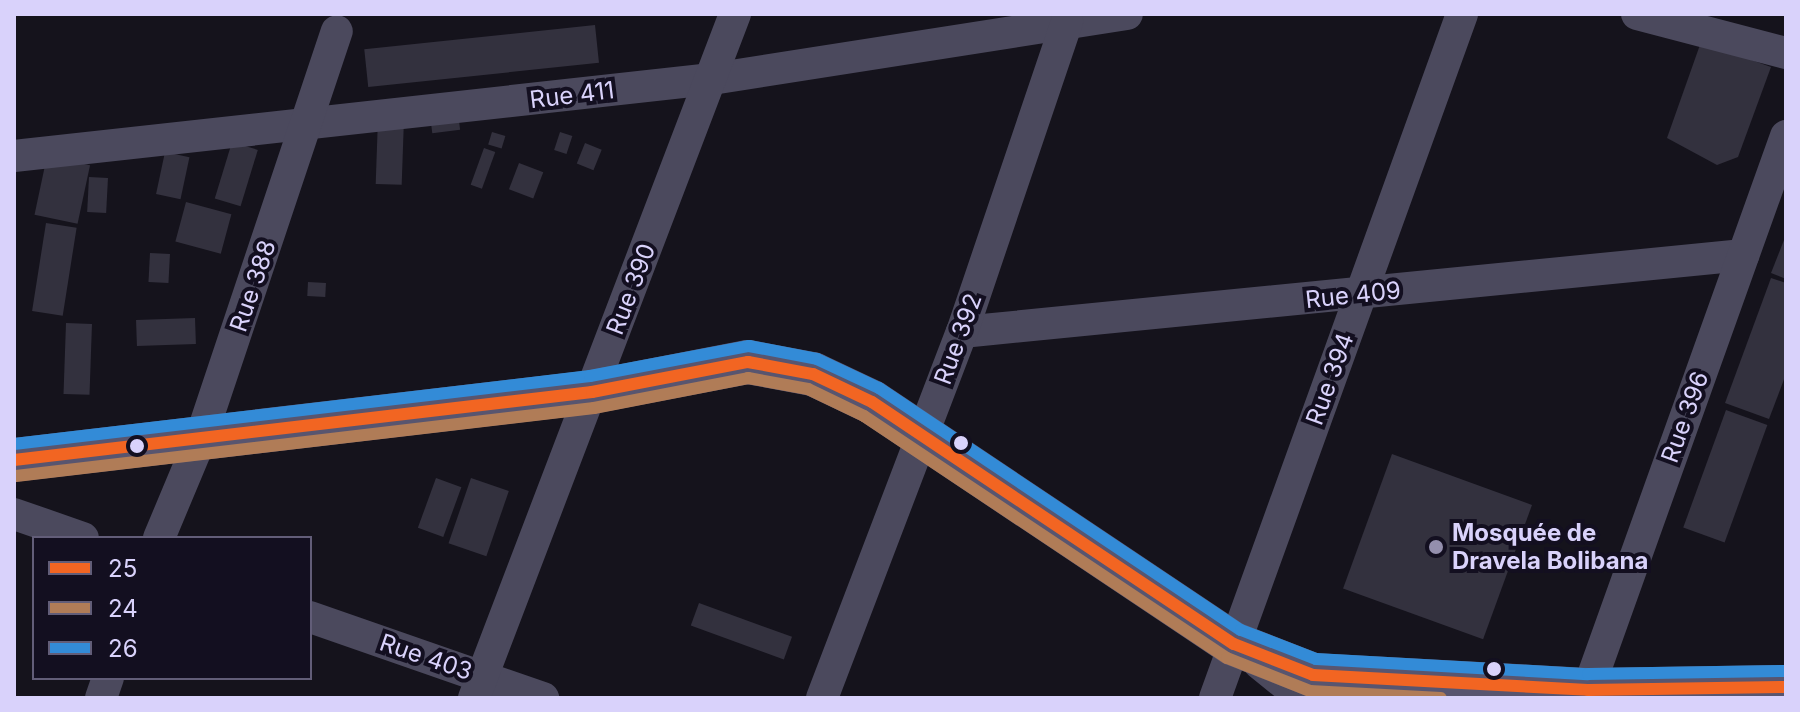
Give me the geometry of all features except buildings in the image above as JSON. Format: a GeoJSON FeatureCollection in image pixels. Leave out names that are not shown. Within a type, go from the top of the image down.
{"type":"FeatureCollection","features":[{"type":"Feature","properties":{"kind":"main road"},"geometry":{"type":"LineString","coordinates":[[14,460],[592,392],[748,362],[813,374],[872,402],[1234,644],[1313,675],[1586,694],[1786,687]]}},
{"type":"Feature","properties":{"kind":"street","name":"Rue 390"},"geometry":{"type":"LineString","coordinates":[[478,687],[735,14]]}},
{"type":"Feature","properties":{"kind":"street","name":"Rue 411"},"geometry":{"type":"LineString","coordinates":[[14,156],[308,126],[712,79],[1127,14]]}},
{"type":"Feature","properties":{"kind":"street","name":"Rue 394"},"geometry":{"type":"LineString","coordinates":[[1215,698],[1462,14]]}},
{"type":"Feature","properties":{"kind":"street"},"geometry":{"type":"LineString","coordinates":[[1637,14],[1786,53]]}},
{"type":"Feature","properties":{"kind":"street","name":"Rue 392"},"geometry":{"type":"LineString","coordinates":[[822,698],[962,332],[1067,21]]}},
{"type":"Feature","properties":{"kind":"street","name":"Rue 388"},"geometry":{"type":"LineString","coordinates":[[160,536],[200,440],[308,126],[337,31]]}},
{"type":"Feature","properties":{"kind":"street","name":"Rue 396"},"geometry":{"type":"LineString","coordinates":[[1586,694],[1786,136]]}},
{"type":"Feature","properties":{"kind":"street","name":"Rue 409"},"geometry":{"type":"LineString","coordinates":[[962,332],[1743,255]]}},
{"type":"Feature","properties":{"kind":"street"},"geometry":{"type":"LineString","coordinates":[[14,514],[77,536]]}},
{"type":"Feature","properties":{"kind":"street","name":"Rue 403"},"geometry":{"type":"LineString","coordinates":[[312,618],[478,687],[543,698]]}},
{"type":"Feature","properties":{"kind":"street"},"geometry":{"type":"LineString","coordinates":[[1234,644],[1302,698]]}},
{"type":"Feature","properties":{"kind":"transit line","name":"26"},"geometry":{"type":"LineString","coordinates":[[14,444],[590,376],[749,346],[817,359],[879,388],[1241,630],[1316,659],[1588,674],[1786,671]]}},
{"type":"Feature","properties":{"kind":"transit line","name":"25"},"geometry":{"type":"LineString","coordinates":[[14,460],[592,392],[748,362],[813,374],[872,402],[1234,644],[1313,675],[1588,690],[1786,687]]}},
{"type":"Feature","properties":{"kind":"transit line","name":"24"},"geometry":{"type":"LineString","coordinates":[[16,476],[594,408],[748,378],[808,389],[864,416],[1227,658],[1310,691],[1441,698]]}},
{"type":"Feature","properties":{"kind":"place","name":"Mosquée de Dravela Bolibana"},"geometry":{"type":"Point","coordinates":[1436,547]}}]}
